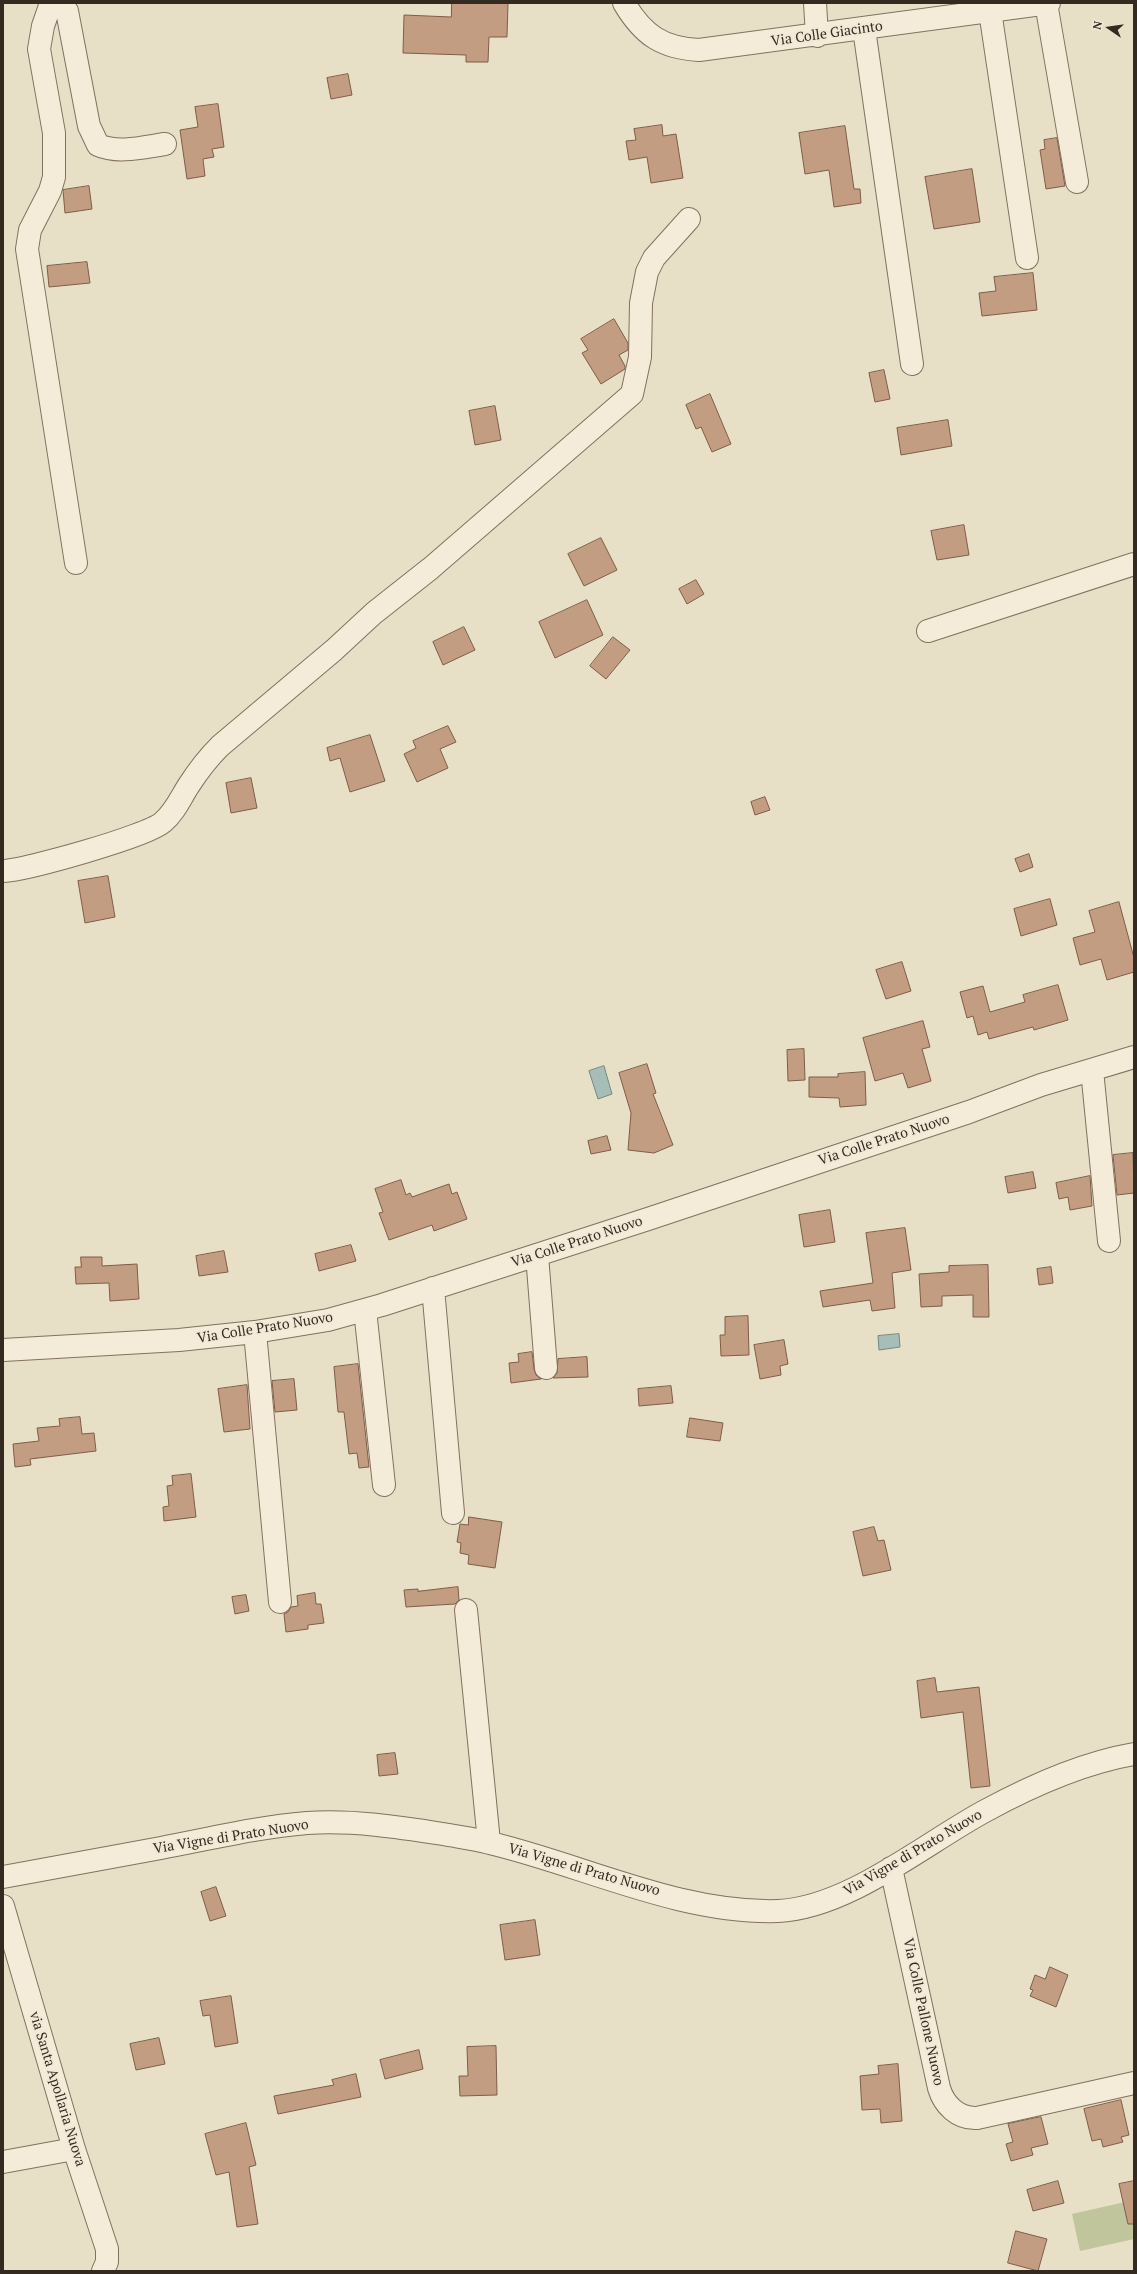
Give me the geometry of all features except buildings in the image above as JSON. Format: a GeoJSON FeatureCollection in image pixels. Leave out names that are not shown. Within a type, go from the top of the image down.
{"type":"FeatureCollection","features":[{"type":"Feature","properties":{"kind":"street"},"geometry":{"type":"LineString","coordinates":[[51,3],[43,26],[39,49],[54,133],[54,177],[50,191],[30,230],[27,249],[76,563]]}},
{"type":"Feature","properties":{"kind":"street"},"geometry":{"type":"LineString","coordinates":[[61,3],[67,11],[89,126],[98,146],[106,149],[121,150],[165,144]]}},
{"type":"Feature","properties":{"kind":"street","name":"Via Colle Giacinto"},"geometry":{"type":"LineString","coordinates":[[624,3],[644,30],[660,42],[678,49],[700,50],[817,36],[1047,3]]}},
{"type":"Feature","properties":{"kind":"street"},"geometry":{"type":"LineString","coordinates":[[815,3],[817,36]]}},
{"type":"Feature","properties":{"kind":"street"},"geometry":{"type":"LineString","coordinates":[[1047,3],[1077,182]]}},
{"type":"Feature","properties":{"kind":"street"},"geometry":{"type":"LineString","coordinates":[[990,10],[1027,258]]}},
{"type":"Feature","properties":{"kind":"street"},"geometry":{"type":"LineString","coordinates":[[864,29],[912,364]]}},
{"type":"Feature","properties":{"kind":"street"},"geometry":{"type":"LineString","coordinates":[[3,871],[112,844],[147,832],[159,826],[172,813],[209,757],[220,746],[334,650],[374,613],[431,568],[632,394],[640,357],[641,303],[647,272],[654,258],[689,219]]}},
{"type":"Feature","properties":{"kind":"street"},"geometry":{"type":"LineString","coordinates":[[928,631],[1134,564]]}},
{"type":"Feature","properties":{"kind":"street","name":"Via Colle Prato Nuovo"},"geometry":{"type":"LineString","coordinates":[[3,1350],[179,1340],[255,1332],[328,1320],[365,1310],[537,1255],[884,1141],[1041,1085],[1134,1057]]}},
{"type":"Feature","properties":{"kind":"street"},"geometry":{"type":"LineString","coordinates":[[1092,1070],[1110,1241]]}},
{"type":"Feature","properties":{"kind":"street"},"geometry":{"type":"LineString","coordinates":[[537,1255],[546,1368]]}},
{"type":"Feature","properties":{"kind":"street"},"geometry":{"type":"LineString","coordinates":[[433,1288],[453,1513]]}},
{"type":"Feature","properties":{"kind":"street"},"geometry":{"type":"LineString","coordinates":[[365,1310],[384,1485]]}},
{"type":"Feature","properties":{"kind":"street"},"geometry":{"type":"LineString","coordinates":[[255,1332],[280,1602]]}},
{"type":"Feature","properties":{"kind":"street"},"geometry":{"type":"LineString","coordinates":[[466,1610],[489,1842]]}},
{"type":"Feature","properties":{"kind":"street","name":"Via Vigne di Prato Nuovo"},"geometry":{"type":"LineString","coordinates":[[3,1877],[251,1831],[307,1823],[352,1823],[398,1827],[489,1842],[633,1886],[708,1906],[778,1911],[803,1907],[836,1896],[891,1868],[984,1811],[1033,1788],[1083,1768],[1134,1754]]}},
{"type":"Feature","properties":{"kind":"street","name":"Via Colle Pallone Nuovo"},"geometry":{"type":"LineString","coordinates":[[891,1868],[939,2088],[943,2098],[951,2108],[966,2117],[977,2118],[1134,2083]]}},
{"type":"Feature","properties":{"kind":"street","name":"via Santa Apollaria Nuova"},"geometry":{"type":"LineString","coordinates":[[3,1906],[74,2150],[107,2249],[107,2262],[103,2271]]}},
{"type":"Feature","properties":{"kind":"street"},"geometry":{"type":"LineString","coordinates":[[3,2162],[74,2150]]}},
{"type":"Feature","properties":{"kind":"green space"},"geometry":{"type":"Polygon","coordinates":[[[1134,2200],[1134,2239],[1080,2251],[1072,2214],[1134,2200]]]}},
{"type":"Feature","properties":{"kind":"water"},"geometry":{"type":"Polygon","coordinates":[[[604,1066],[612,1094],[598,1099],[589,1071],[604,1066]]]}},
{"type":"Feature","properties":{"kind":"water"},"geometry":{"type":"Polygon","coordinates":[[[899,1334],[900,1347],[879,1350],[878,1336],[899,1334]]]}}]}
